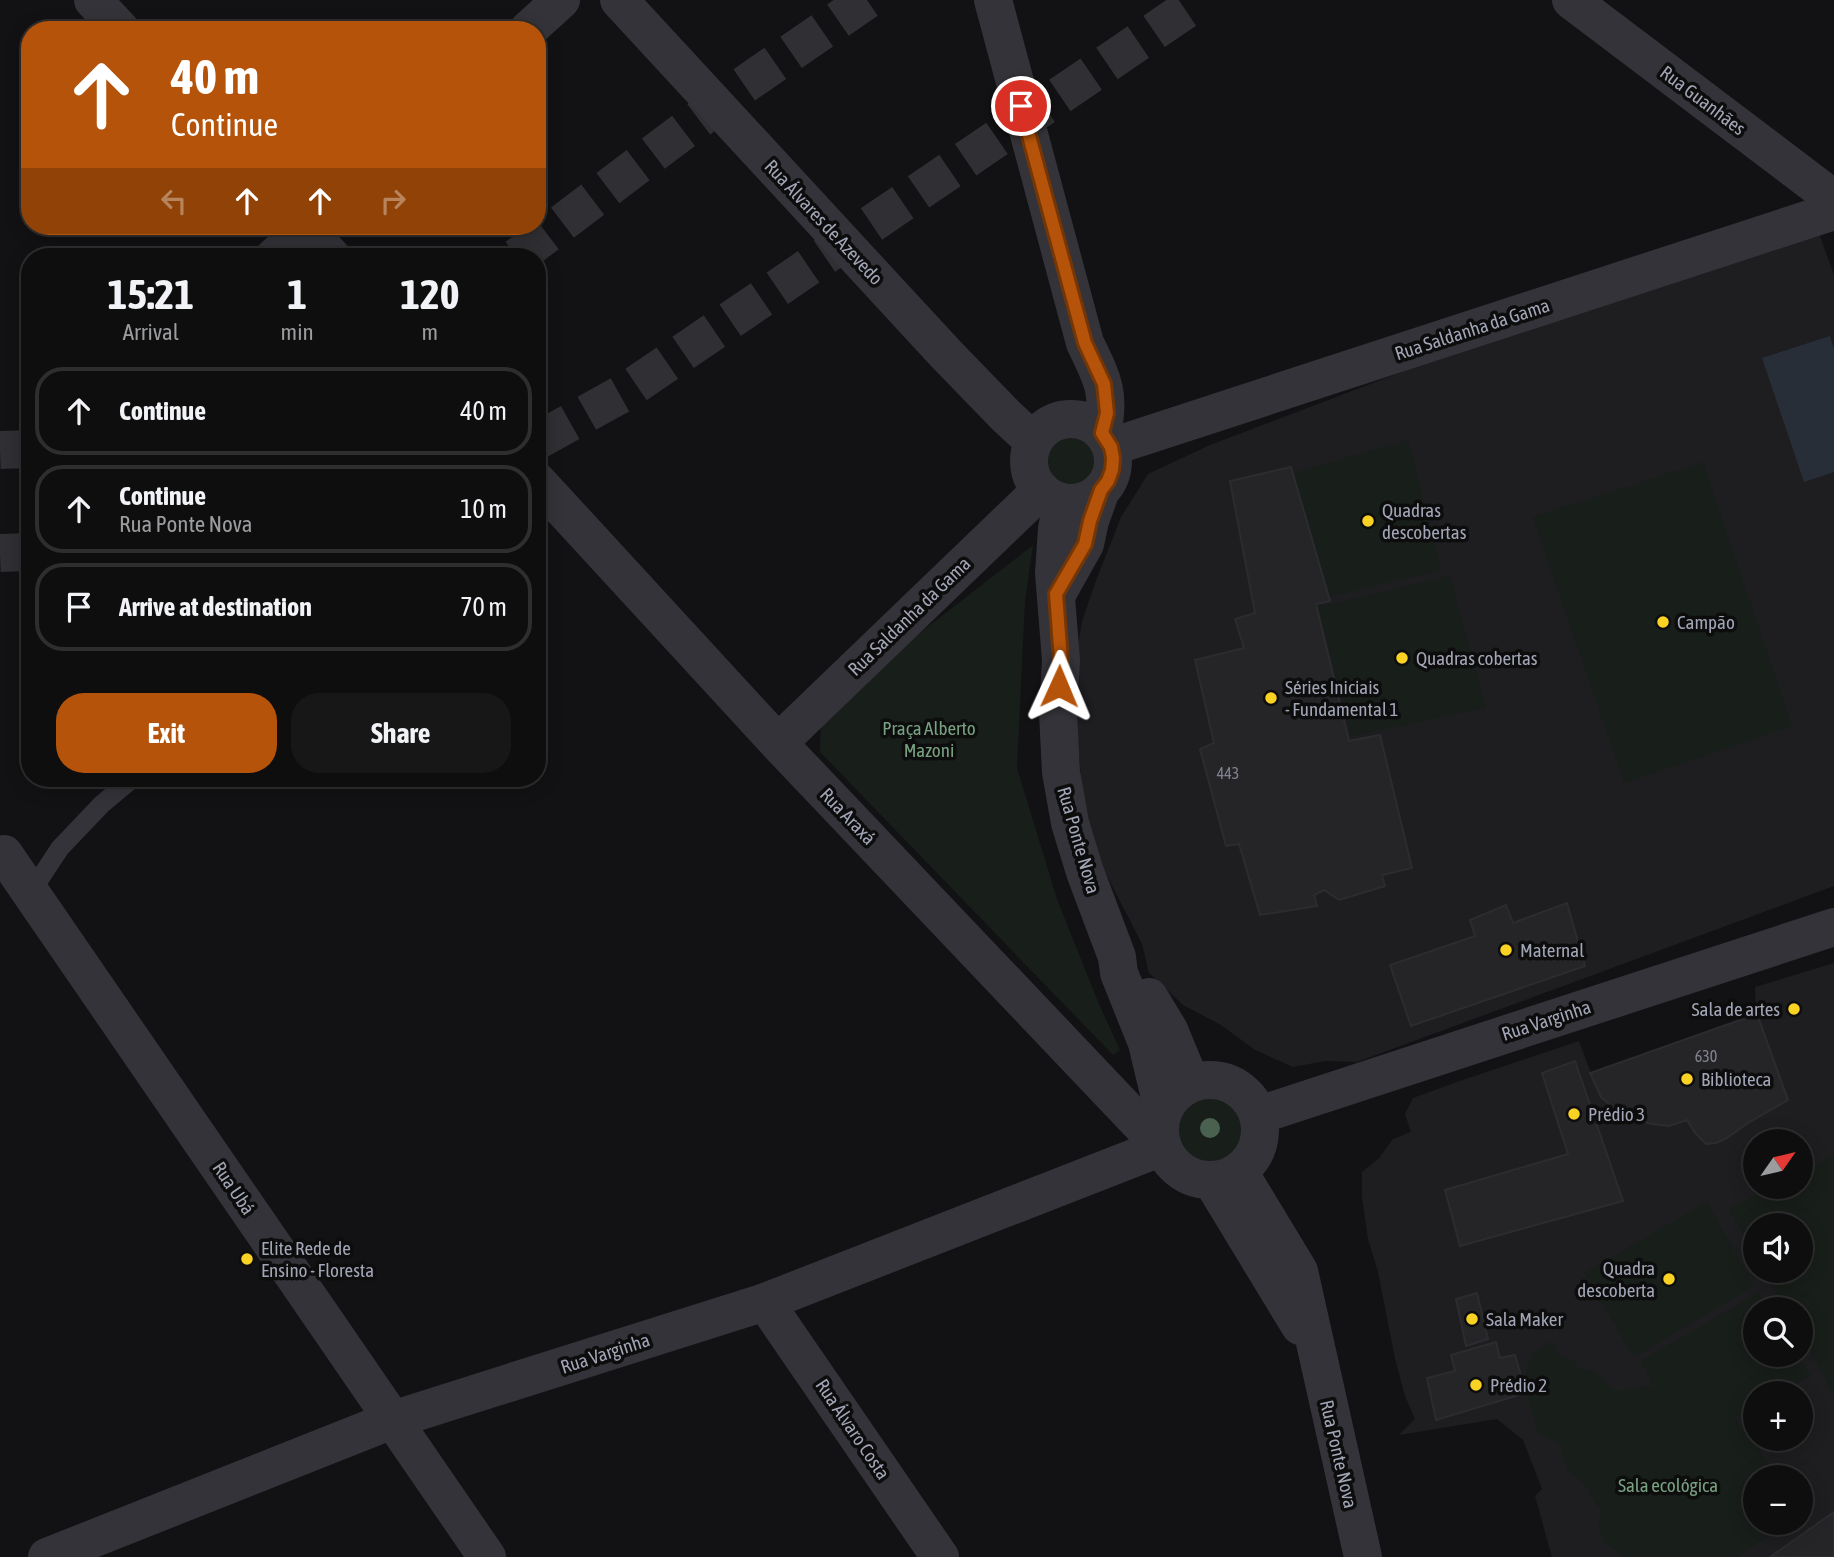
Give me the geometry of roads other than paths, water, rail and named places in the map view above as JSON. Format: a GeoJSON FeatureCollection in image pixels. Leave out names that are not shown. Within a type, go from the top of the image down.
{"type":"FeatureCollection","features":[{"type":"Feature","properties":{"kind":"street"},"geometry":{"type":"LineString","coordinates":[[93,0],[113,21]]}},
{"type":"Feature","properties":{"kind":"street"},"geometry":{"type":"LineString","coordinates":[[538,21],[561,0]]}},
{"type":"Feature","properties":{"kind":"street","name":"Rua Álvares de Azevedo"},"geometry":{"type":"LineString","coordinates":[[619,0],[945,353],[1033,441]]}},
{"type":"Feature","properties":{"kind":"street"},"geometry":{"type":"LineString","coordinates":[[993,0],[1085,343],[1077,379],[1097,433],[1113,458],[1112,470],[1101,490],[1085,544],[1056,594]]}},
{"type":"Feature","properties":{"kind":"street","name":"Rua Guanhães"},"geometry":{"type":"LineString","coordinates":[[1572,0],[1834,199]]}},
{"type":"Feature","properties":{"kind":"street","name":"Rua Saldanha da Gama"},"geometry":{"type":"LineString","coordinates":[[1097,433],[1834,211]]}},
{"type":"Feature","properties":{"kind":"street"},"geometry":{"type":"LineString","coordinates":[[284,248],[298,235]]}},
{"type":"Feature","properties":{"kind":"street"},"geometry":{"type":"LineString","coordinates":[[1097,433],[1065,419],[1052,423],[1033,441],[1029,467],[1033,479],[1051,496],[1073,503],[1083,501],[1101,490]]}},
{"type":"Feature","properties":{"kind":"street","name":"Rua Araxá"},"geometry":{"type":"LineString","coordinates":[[546,491],[778,743],[1162,1147]]}},
{"type":"Feature","properties":{"kind":"street","name":"Rua Saldanha da Gama"},"geometry":{"type":"LineString","coordinates":[[778,743],[1051,496]]}},
{"type":"Feature","properties":{"kind":"street","name":"Rua Ponte Nova"},"geometry":{"type":"LineString","coordinates":[[1051,496],[1057,529],[1054,573],[1061,660],[1058,713],[1061,772],[1085,872],[1117,957],[1119,973],[1147,1043],[1163,1110]]}},
{"type":"Feature","properties":{"kind":"street","name":"Rua Ubá"},"geometry":{"type":"LineString","coordinates":[[4,854],[487,1557]]}},
{"type":"Feature","properties":{"kind":"street","name":"Rua Varginha"},"geometry":{"type":"LineString","coordinates":[[1259,1115],[1834,926]]}},
{"type":"Feature","properties":{"kind":"street","name":"Rua Ponte Nova"},"geometry":{"type":"LineString","coordinates":[[1117,957],[1131,967],[1169,1030],[1191,1083]]}},
{"type":"Feature","properties":{"kind":"street"},"geometry":{"type":"LineString","coordinates":[[1218,1080],[1231,1084],[1243,1091],[1253,1102],[1259,1115],[1261,1131],[1258,1147],[1250,1161],[1225,1176],[1196,1179],[1182,1172],[1170,1161],[1162,1147],[1160,1122],[1163,1110],[1179,1090],[1191,1083],[1218,1080]]}},
{"type":"Feature","properties":{"kind":"street","name":"Rua Varginha"},"geometry":{"type":"LineString","coordinates":[[47,1557],[392,1420],[765,1302],[1162,1147]]}},
{"type":"Feature","properties":{"kind":"street","name":"Rua Ponte Nova"},"geometry":{"type":"LineString","coordinates":[[1225,1176],[1316,1352],[1363,1557]]}},
{"type":"Feature","properties":{"kind":"street","name":"Rua Álvaro Costa"},"geometry":{"type":"LineString","coordinates":[[765,1302],[940,1557]]}},
{"type":"Feature","properties":{"kind":"lane"},"geometry":{"type":"LineString","coordinates":[[31,892],[60,848],[102,804],[122,787]]}},
{"type":"Feature","properties":{"kind":"tunnel"},"geometry":{"type":"LineString","coordinates":[[529,248],[744,85],[867,0]]}},
{"type":"Feature","properties":{"kind":"tunnel"},"geometry":{"type":"LineString","coordinates":[[546,436],[625,392],[1200,0]]}},
{"type":"Feature","properties":{"kind":"tunnel"},"geometry":{"type":"LineString","coordinates":[[0,450],[21,449]]}},
{"type":"Feature","properties":{"kind":"tunnel"},"geometry":{"type":"LineString","coordinates":[[0,553],[21,552]]}},
{"type":"Feature","properties":{"kind":"place","name":"Quadras descobertas"},"geometry":{"type":"Point","coordinates":[1368,521]}},
{"type":"Feature","properties":{"kind":"place","name":"Campão"},"geometry":{"type":"Point","coordinates":[1663,622]}},
{"type":"Feature","properties":{"kind":"place","name":"Quadras cobertas"},"geometry":{"type":"Point","coordinates":[1402,658]}},
{"type":"Feature","properties":{"kind":"place","name":"Séries Iniciais - Fundamental 1"},"geometry":{"type":"Point","coordinates":[1271,698]}},
{"type":"Feature","properties":{"kind":"place","name":"Maternal"},"geometry":{"type":"Point","coordinates":[1506,950]}},
{"type":"Feature","properties":{"kind":"place","name":"Sala de artes"},"geometry":{"type":"Point","coordinates":[1794,1009]}},
{"type":"Feature","properties":{"kind":"place","name":"Biblioteca"},"geometry":{"type":"Point","coordinates":[1687,1079]}},
{"type":"Feature","properties":{"kind":"place","name":"Prédio 3"},"geometry":{"type":"Point","coordinates":[1574,1114]}},
{"type":"Feature","properties":{"kind":"place","name":"Elite Rede de Ensino - Floresta"},"geometry":{"type":"Point","coordinates":[247,1259]}},
{"type":"Feature","properties":{"kind":"place","name":"Quadra descoberta"},"geometry":{"type":"Point","coordinates":[1669,1279]}},
{"type":"Feature","properties":{"kind":"place","name":"Sala Maker"},"geometry":{"type":"Point","coordinates":[1472,1319]}},
{"type":"Feature","properties":{"kind":"place","name":"Prédio 2"},"geometry":{"type":"Point","coordinates":[1476,1385]}},
{"type":"Feature","properties":{"kind":"park label","name":"Praça Alberto Mazoni"},"geometry":{"type":"Point","coordinates":[929,739]}},
{"type":"Feature","properties":{"kind":"park label","name":"Sala ecológica"},"geometry":{"type":"Point","coordinates":[1668,1485]}}]}
